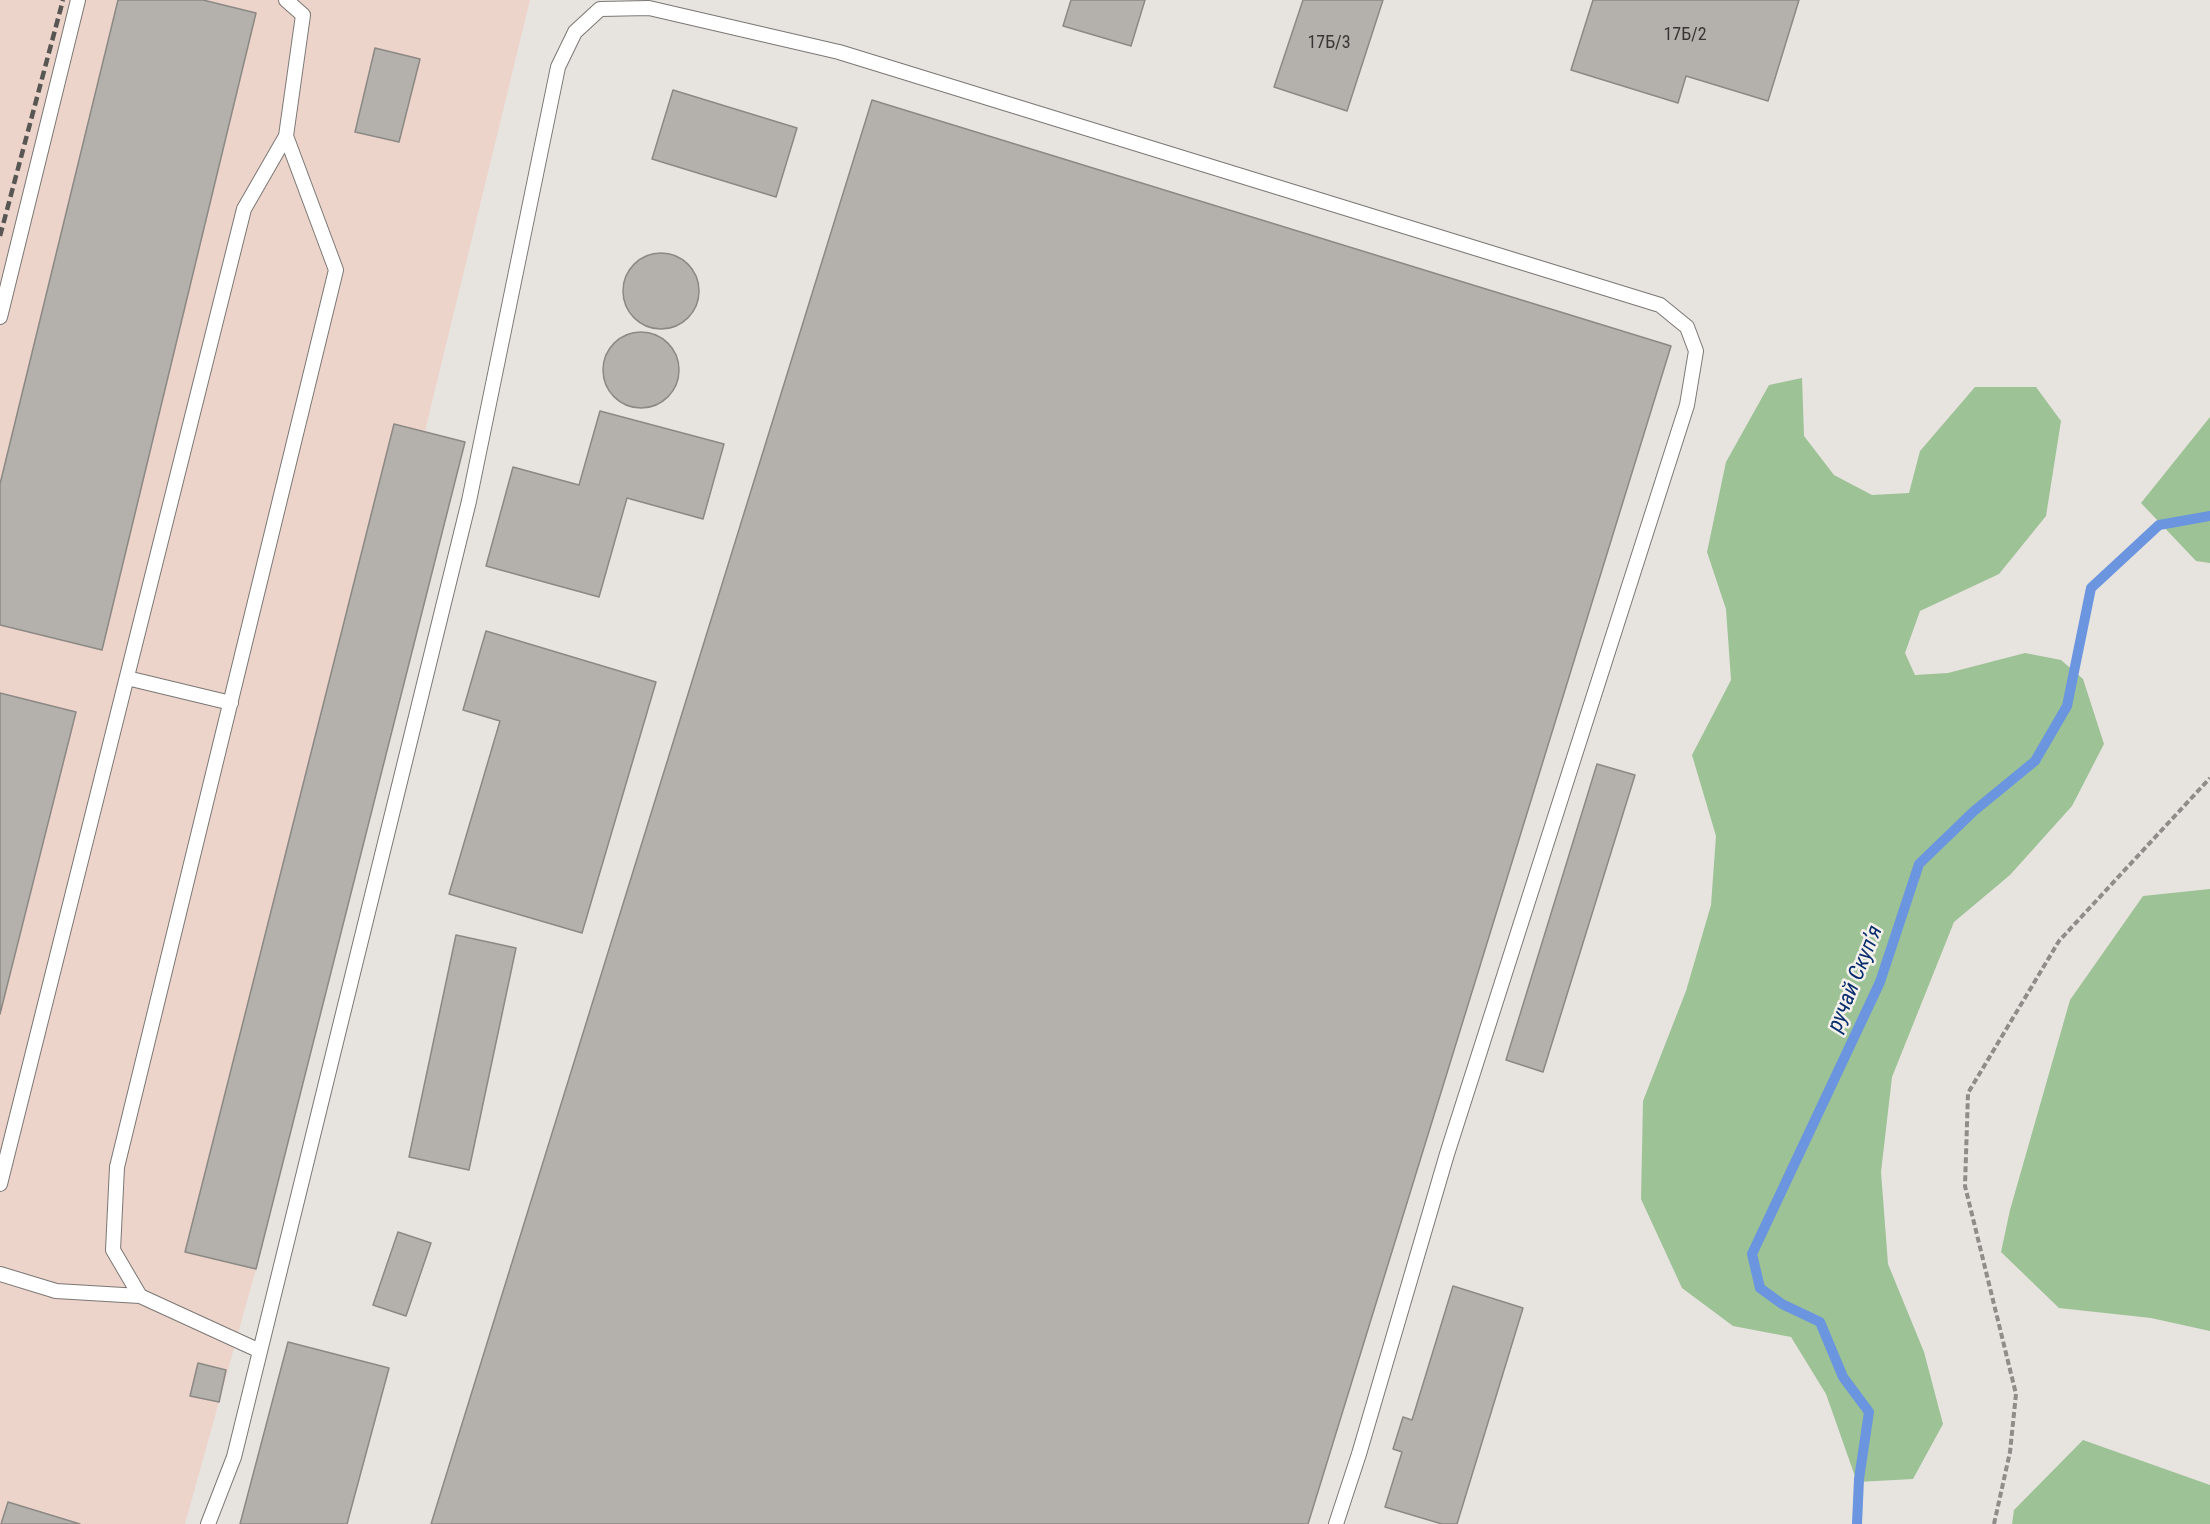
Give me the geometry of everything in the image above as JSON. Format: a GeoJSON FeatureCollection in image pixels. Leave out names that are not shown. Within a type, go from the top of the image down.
{"type":"FeatureCollection","features":[{"type":"Feature","properties":{"kind":"lane"},"geometry":{"type":"LineString","coordinates":[[0,317],[78,0]]}},
{"type":"Feature","properties":{"kind":"lane"},"geometry":{"type":"LineString","coordinates":[[0,1184],[244,209],[286,136],[303,15],[286,0]]}},
{"type":"Feature","properties":{"kind":"lane"},"geometry":{"type":"LineString","coordinates":[[208,1524],[234,1457],[469,501],[558,67],[575,33],[600,9],[649,8],[873,62],[1660,305],[1687,327],[1696,351],[1687,405],[1447,1154],[1359,1454],[1335,1524]]}},
{"type":"Feature","properties":{"kind":"lane"},"geometry":{"type":"LineString","coordinates":[[140,1296],[112,1250],[117,1167],[336,270],[286,136]]}},
{"type":"Feature","properties":{"kind":"lane"},"geometry":{"type":"LineString","coordinates":[[126,678],[231,703]]}},
{"type":"Feature","properties":{"kind":"lane"},"geometry":{"type":"LineString","coordinates":[[0,1274],[56,1291],[140,1296],[260,1350]]}},
{"type":"Feature","properties":{"kind":"path"},"geometry":{"type":"LineString","coordinates":[[1994,1524],[2010,1452],[2016,1394],[1965,1186],[1968,1093],[2059,941],[2210,778]]}},
{"type":"Feature","properties":{"kind":"shaded area"},"geometry":{"type":"Polygon","coordinates":[[[0,0],[530,0],[425,431],[465,442],[256,1269],[185,1524],[0,1524],[0,0]]]}},
{"type":"Feature","properties":{"kind":"green space"},"geometry":{"type":"Polygon","coordinates":[[[1802,378],[1804,436],[1834,475],[1872,495],[1909,493],[1920,451],[1975,387],[2036,387],[2061,421],[2046,516],[1999,574],[1920,611],[1905,653],[1915,675],[1948,673],[2025,653],[2061,660],[2083,679],[2104,744],[2072,806],[2010,875],[1954,922],[1892,1077],[1881,1172],[1888,1264],[1924,1352],[1943,1424],[1913,1479],[1857,1482],[1826,1394],[1791,1337],[1733,1326],[1682,1288],[1641,1199],[1643,1101],[1686,991],[1711,905],[1716,836],[1692,755],[1731,680],[1726,609],[1707,552],[1726,462],[1769,385],[1802,378]]]}},
{"type":"Feature","properties":{"kind":"green space"},"geometry":{"type":"Polygon","coordinates":[[[2210,417],[2210,563],[2196,561],[2141,503],[2210,417]]]}},
{"type":"Feature","properties":{"kind":"green space"},"geometry":{"type":"Polygon","coordinates":[[[2210,889],[2210,1331],[2151,1318],[2059,1308],[2001,1252],[2010,1210],[2070,1000],[2143,896],[2210,889]]]}},
{"type":"Feature","properties":{"kind":"green space"},"geometry":{"type":"Polygon","coordinates":[[[2083,1440],[2210,1485],[2210,1524],[2012,1524],[2014,1510],[2083,1440]]]}},
{"type":"Feature","properties":{"kind":"building"},"geometry":{"type":"Polygon","coordinates":[[[118,0],[203,0],[256,13],[102,650],[0,625],[0,484],[118,0]]]}},
{"type":"Feature","properties":{"kind":"building"},"geometry":{"type":"Polygon","coordinates":[[[1071,0],[1145,0],[1131,46],[1063,26],[1071,0]]]}},
{"type":"Feature","properties":{"kind":"building"},"geometry":{"type":"Polygon","coordinates":[[[1303,0],[1383,0],[1347,111],[1274,87],[1303,0]]]}},
{"type":"Feature","properties":{"kind":"building"},"geometry":{"type":"Polygon","coordinates":[[[1593,0],[1799,0],[1768,101],[1686,76],[1678,103],[1571,70],[1593,0]]]}},
{"type":"Feature","properties":{"kind":"building"},"geometry":{"type":"Polygon","coordinates":[[[375,48],[420,59],[399,142],[355,132],[375,48]]]}},
{"type":"Feature","properties":{"kind":"building"},"geometry":{"type":"Polygon","coordinates":[[[673,90],[797,128],[776,197],[652,159],[673,90]]]}},
{"type":"Feature","properties":{"kind":"building"},"geometry":{"type":"Polygon","coordinates":[[[872,100],[1671,346],[1308,1524],[431,1524],[872,100]]]}},
{"type":"Feature","properties":{"kind":"building"},"geometry":{"type":"Polygon","coordinates":[[[661,253],[675,256],[688,264],[696,277],[699,291],[696,305],[688,318],[675,326],[661,329],[647,326],[634,318],[626,305],[623,291],[626,277],[634,264],[647,256],[661,253]]]}},
{"type":"Feature","properties":{"kind":"building"},"geometry":{"type":"Polygon","coordinates":[[[641,332],[655,335],[668,343],[676,356],[679,370],[676,384],[668,397],[655,405],[641,408],[627,405],[614,397],[606,384],[603,370],[606,356],[614,343],[627,335],[641,332]]]}},
{"type":"Feature","properties":{"kind":"building"},"geometry":{"type":"Polygon","coordinates":[[[600,411],[724,444],[703,519],[627,498],[599,597],[486,566],[513,467],[579,485],[600,411]]]}},
{"type":"Feature","properties":{"kind":"building"},"geometry":{"type":"Polygon","coordinates":[[[394,424],[465,442],[256,1269],[185,1252],[394,424]]]}},
{"type":"Feature","properties":{"kind":"building"},"geometry":{"type":"Polygon","coordinates":[[[486,631],[656,682],[582,933],[449,894],[500,721],[463,710],[486,631]]]}},
{"type":"Feature","properties":{"kind":"building"},"geometry":{"type":"Polygon","coordinates":[[[0,693],[76,712],[0,1014],[0,693]]]}},
{"type":"Feature","properties":{"kind":"building"},"geometry":{"type":"Polygon","coordinates":[[[1597,764],[1635,775],[1543,1072],[1506,1060],[1597,764]]]}},
{"type":"Feature","properties":{"kind":"building"},"geometry":{"type":"Polygon","coordinates":[[[456,935],[516,948],[469,1170],[409,1157],[456,935]]]}},
{"type":"Feature","properties":{"kind":"building"},"geometry":{"type":"Polygon","coordinates":[[[398,1232],[431,1243],[406,1316],[373,1305],[398,1232]]]}},
{"type":"Feature","properties":{"kind":"building"},"geometry":{"type":"Polygon","coordinates":[[[1453,1286],[1523,1308],[1457,1524],[1442,1524],[1385,1507],[1402,1452],[1393,1449],[1403,1417],[1412,1420],[1453,1286]]]}},
{"type":"Feature","properties":{"kind":"building"},"geometry":{"type":"Polygon","coordinates":[[[288,1342],[389,1368],[347,1524],[240,1524],[288,1342]]]}},
{"type":"Feature","properties":{"kind":"building"},"geometry":{"type":"Polygon","coordinates":[[[198,1363],[226,1370],[219,1402],[190,1396],[198,1363]]]}},
{"type":"Feature","properties":{"kind":"building"},"geometry":{"type":"Polygon","coordinates":[[[8,1502],[80,1524],[1,1524],[8,1502]]]}},
{"type":"Feature","properties":{"kind":"waterway","name":"ручай Скупʼя"},"geometry":{"type":"LineString","coordinates":[[1857,1524],[1859,1479],[1869,1412],[1843,1377],[1820,1322],[1782,1304],[1760,1288],[1752,1254],[1880,982],[1919,864],[1974,811],[2035,761],[2067,706],[2091,588],[2159,525],[2210,516]]}},
{"type":"Feature","properties":{"kind":"railway"},"geometry":{"type":"LineString","coordinates":[[0,236],[63,0]]}}]}
